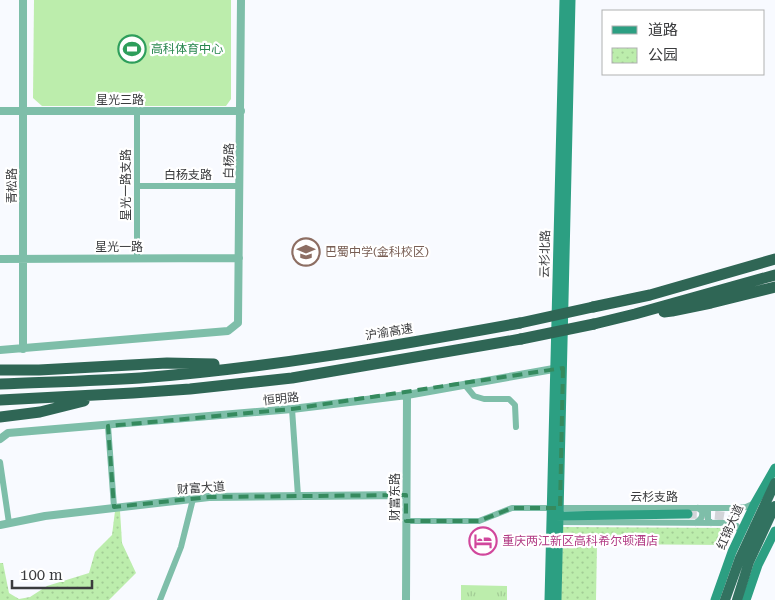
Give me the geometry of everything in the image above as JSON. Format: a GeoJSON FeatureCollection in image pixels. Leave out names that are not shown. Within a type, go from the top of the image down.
{"type":"FeatureCollection","features":[{"type":"Feature","properties":{"kind":"highway","name":"沪渝高速"},"geometry":{"type":"LineString","coordinates":[[0,384],[140,378],[266,364],[439,338],[650,295],[775,259]]}},
{"type":"Feature","properties":{"kind":"highway"},"geometry":{"type":"LineString","coordinates":[[0,400],[114,395],[292,378],[521,340],[635,314],[775,275]]}},
{"type":"Feature","properties":{"kind":"highway"},"geometry":{"type":"LineString","coordinates":[[635,314],[672,311],[775,286]]}},
{"type":"Feature","properties":{"kind":"highway"},"geometry":{"type":"LineString","coordinates":[[0,370],[39,370],[168,363],[266,364]]}},
{"type":"Feature","properties":{"kind":"highway"},"geometry":{"type":"LineString","coordinates":[[0,417],[40,412],[114,395]]}},
{"type":"Feature","properties":{"kind":"highway","name":"红锦大道"},"geometry":{"type":"LineString","coordinates":[[725,600],[740,558],[775,483]]}},
{"type":"Feature","properties":{"kind":"highway"},"geometry":{"type":"LineString","coordinates":[[737,600],[750,562],[775,506]]}},
{"type":"Feature","properties":{"kind":"main road","name":"云杉北路"},"geometry":{"type":"LineString","coordinates":[[556,515],[564,0]]}},
{"type":"Feature","properties":{"kind":"main road","name":"云杉北路"},"geometry":{"type":"LineString","coordinates":[[559,368],[571,0]]}},
{"type":"Feature","properties":{"kind":"main road","name":"红锦大道"},"geometry":{"type":"LineString","coordinates":[[715,600],[732,552],[755,503],[775,468]]}},
{"type":"Feature","properties":{"kind":"main road"},"geometry":{"type":"LineString","coordinates":[[556,515],[688,514]]}},
{"type":"Feature","properties":{"kind":"main road"},"geometry":{"type":"LineString","coordinates":[[549,600],[556,515]]}},
{"type":"Feature","properties":{"kind":"main road"},"geometry":{"type":"LineString","coordinates":[[556,515],[557,600]]}},
{"type":"Feature","properties":{"kind":"main road"},"geometry":{"type":"LineString","coordinates":[[746,600],[758,565],[775,531]]}},
{"type":"Feature","properties":{"kind":"main road"},"geometry":{"type":"LineString","coordinates":[[751,600],[756,585]]}},
{"type":"Feature","properties":{"kind":"street","name":"青松路"},"geometry":{"type":"LineString","coordinates":[[23,0],[23,349]]}},
{"type":"Feature","properties":{"kind":"street","name":"白杨路"},"geometry":{"type":"LineString","coordinates":[[23,349],[228,331],[238,323],[242,0]]}},
{"type":"Feature","properties":{"kind":"street","name":"星光三路"},"geometry":{"type":"LineString","coordinates":[[0,111],[241,111]]}},
{"type":"Feature","properties":{"kind":"street","name":"星光一路支路"},"geometry":{"type":"LineString","coordinates":[[137,111],[137,258]]}},
{"type":"Feature","properties":{"kind":"street","name":"白杨支路"},"geometry":{"type":"LineString","coordinates":[[137,186],[240,186]]}},
{"type":"Feature","properties":{"kind":"street","name":"星光一路"},"geometry":{"type":"LineString","coordinates":[[0,259],[239,258]]}},
{"type":"Feature","properties":{"kind":"street"},"geometry":{"type":"LineString","coordinates":[[0,350],[23,349]]}},
{"type":"Feature","properties":{"kind":"street","name":"恒明路"},"geometry":{"type":"LineString","coordinates":[[0,439],[8,434],[292,409],[407,395],[559,368]]}},
{"type":"Feature","properties":{"kind":"street"},"geometry":{"type":"LineString","coordinates":[[465,384],[474,396],[479,398],[509,399],[515,405],[516,427]]}},
{"type":"Feature","properties":{"kind":"street","name":"财富东路"},"geometry":{"type":"LineString","coordinates":[[406,600],[407,395]]}},
{"type":"Feature","properties":{"kind":"street"},"geometry":{"type":"LineString","coordinates":[[292,409],[298,496]]}},
{"type":"Feature","properties":{"kind":"street"},"geometry":{"type":"LineString","coordinates":[[108,426],[114,507]]}},
{"type":"Feature","properties":{"kind":"street"},"geometry":{"type":"LineString","coordinates":[[0,462],[9,523]]}},
{"type":"Feature","properties":{"kind":"street","name":"财富大道"},"geometry":{"type":"LineString","coordinates":[[0,525],[45,516],[193,499],[406,495]]}},
{"type":"Feature","properties":{"kind":"street"},"geometry":{"type":"LineString","coordinates":[[160,600],[181,546],[193,499]]}},
{"type":"Feature","properties":{"kind":"street","name":"云杉支路"},"geometry":{"type":"LineString","coordinates":[[556,515],[746,507],[755,503]]}},
{"type":"Feature","properties":{"kind":"street"},"geometry":{"type":"LineString","coordinates":[[406,521],[479,521],[512,508],[556,515]]}},
{"type":"Feature","properties":{"kind":"street"},"geometry":{"type":"LineString","coordinates":[[696,523],[703,516],[702,511],[698,508]]}},
{"type":"Feature","properties":{"kind":"street"},"geometry":{"type":"LineString","coordinates":[[708,508],[708,519],[711,523]]}},
{"type":"Feature","properties":{"kind":"street","name":"云杉支路"},"geometry":{"type":"LineString","coordinates":[[556,515],[696,523],[730,523],[737,526],[741,533]]}},
{"type":"Feature","properties":{"kind":"highlighted area"},"geometry":{"type":"Polygon","coordinates":[[[563,368],[560,508],[512,508],[479,521],[406,521],[406,495],[209,497],[114,507],[108,426],[292,409],[563,368]]]}},
{"type":"Feature","properties":{"kind":"green space","name":"高科体育中心"},"geometry":{"type":"Polygon","coordinates":[[[34,0],[231,0],[231,99],[226,106],[42,106],[33,98],[34,0]]]}},
{"type":"Feature","properties":{"kind":"green space"},"geometry":{"type":"Polygon","coordinates":[[[115,511],[120,511],[122,543],[136,573],[109,600],[0,600],[0,563],[3,563],[9,593],[19,599],[30,597],[47,586],[89,573],[95,552],[112,535],[115,511]]]}},
{"type":"Feature","properties":{"kind":"green space"},"geometry":{"type":"Polygon","coordinates":[[[563,527],[730,528],[724,545],[597,544],[596,600],[561,600],[563,527]]]}},
{"type":"Feature","properties":{"kind":"green space"},"geometry":{"type":"Polygon","coordinates":[[[461,585],[507,586],[507,600],[461,600],[461,585]]]}},
{"type":"Feature","properties":{"kind":"tunnel"},"geometry":{"type":"LineString","coordinates":[[688,514],[735,519],[743,522],[750,528],[755,537]]}},
{"type":"Feature","properties":{"kind":"place","name":"高科体育中心"},"geometry":{"type":"Point","coordinates":[132,49]}},
{"type":"Feature","properties":{"kind":"place","name":"巴蜀中学(金科校区)"},"geometry":{"type":"Point","coordinates":[306,252]}},
{"type":"Feature","properties":{"kind":"place","name":"重庆两江新区高科希尔顿酒店"},"geometry":{"type":"Point","coordinates":[483,541]}}]}
